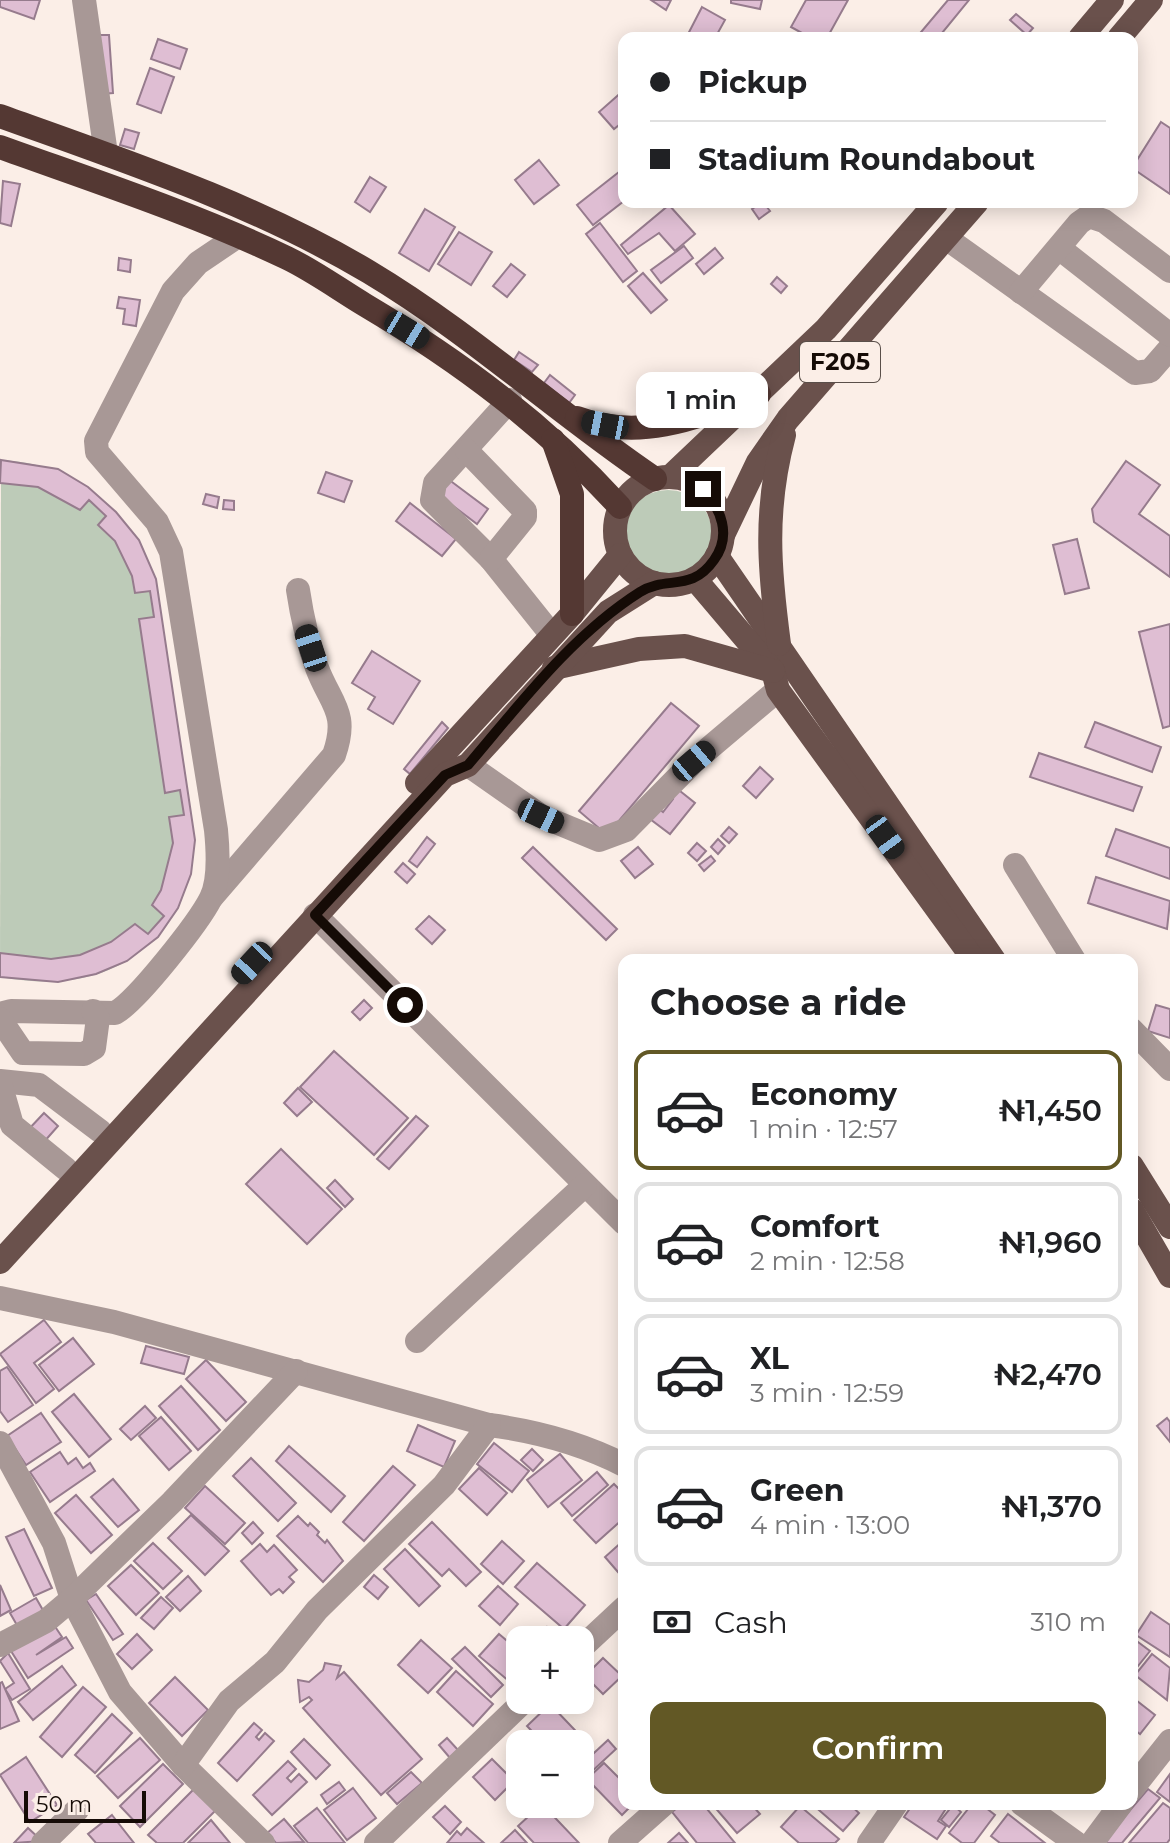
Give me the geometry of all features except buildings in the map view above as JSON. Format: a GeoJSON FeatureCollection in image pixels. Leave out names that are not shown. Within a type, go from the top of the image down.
{"type":"FeatureCollection","features":[{"type":"Feature","properties":{"kind":"highway"},"geometry":{"type":"LineString","coordinates":[[0,116],[106,154],[303,235],[331,250],[451,324],[564,413],[662,478]]}},
{"type":"Feature","properties":{"kind":"highway"},"geometry":{"type":"LineString","coordinates":[[0,147],[238,236],[291,260],[429,343],[510,400],[552,437],[620,507]]}},
{"type":"Feature","properties":{"kind":"highway"},"geometry":{"type":"LineString","coordinates":[[564,413],[623,429],[662,427],[683,423],[759,394]]}},
{"type":"Feature","properties":{"kind":"highway"},"geometry":{"type":"LineString","coordinates":[[552,437],[572,494],[572,614]]}},
{"type":"Feature","properties":{"kind":"main road"},"geometry":{"type":"LineString","coordinates":[[1085,32],[1112,0]]}},
{"type":"Feature","properties":{"kind":"main road"},"geometry":{"type":"LineString","coordinates":[[1124,32],[1151,0]]}},
{"type":"Feature","properties":{"kind":"main road","name":"F205"},"geometry":{"type":"LineString","coordinates":[[620,507],[641,485],[662,478],[759,394],[826,329],[932,208]]}},
{"type":"Feature","properties":{"kind":"main road","name":"F205"},"geometry":{"type":"LineString","coordinates":[[695,579],[720,546],[758,462],[788,419],[972,208]]}},
{"type":"Feature","properties":{"kind":"main road"},"geometry":{"type":"LineString","coordinates":[[777,671],[768,515],[775,468],[788,419]]}},
{"type":"Feature","properties":{"kind":"main road"},"geometry":{"type":"LineString","coordinates":[[662,478],[695,484],[715,501],[722,518],[720,546],[777,671],[970,954]]}},
{"type":"Feature","properties":{"kind":"main road"},"geometry":{"type":"LineString","coordinates":[[620,507],[614,531],[620,555],[640,577],[654,583],[668,586],[695,579],[777,671],[989,954]]}},
{"type":"Feature","properties":{"kind":"main road"},"geometry":{"type":"LineString","coordinates":[[0,1242],[572,614],[620,555]]}},
{"type":"Feature","properties":{"kind":"main road"},"geometry":{"type":"LineString","coordinates":[[0,1262],[445,775],[468,765],[608,612],[654,583]]}},
{"type":"Feature","properties":{"kind":"main road"},"geometry":{"type":"LineString","coordinates":[[554,668],[639,649],[685,646],[777,671]]}},
{"type":"Feature","properties":{"kind":"main road"},"geometry":{"type":"LineString","coordinates":[[1138,1176],[1170,1227]]}},
{"type":"Feature","properties":{"kind":"main road"},"geometry":{"type":"LineString","coordinates":[[1138,1220],[1170,1276]]}},
{"type":"Feature","properties":{"kind":"street"},"geometry":{"type":"LineString","coordinates":[[84,0],[106,154]]}},
{"type":"Feature","properties":{"kind":"street"},"geometry":{"type":"LineString","coordinates":[[1021,292],[1084,219],[1097,217],[1170,271]]}},
{"type":"Feature","properties":{"kind":"street"},"geometry":{"type":"LineString","coordinates":[[212,897],[218,852],[216,830],[171,552],[157,522],[97,452],[96,441],[173,291],[198,263],[238,236]]}},
{"type":"Feature","properties":{"kind":"street"},"geometry":{"type":"LineString","coordinates":[[946,238],[1135,373],[1150,371],[1170,348]]}},
{"type":"Feature","properties":{"kind":"street"},"geometry":{"type":"LineString","coordinates":[[1059,248],[1170,335]]}},
{"type":"Feature","properties":{"kind":"street"},"geometry":{"type":"LineString","coordinates":[[510,400],[435,483],[432,500],[491,559],[551,634]]}},
{"type":"Feature","properties":{"kind":"street"},"geometry":{"type":"LineString","coordinates":[[467,451],[525,511],[525,517],[491,559]]}},
{"type":"Feature","properties":{"kind":"street"},"geometry":{"type":"LineString","coordinates":[[93,1011],[98,1018],[94,1048],[84,1054],[23,1053],[0,1017],[11,1011],[93,1011],[115,1013],[140,995],[212,897],[334,755],[342,734],[339,707],[318,671],[303,624],[298,590]]}},
{"type":"Feature","properties":{"kind":"street"},"geometry":{"type":"LineString","coordinates":[[468,765],[541,816],[599,840],[626,830],[777,671]]}},
{"type":"Feature","properties":{"kind":"street"},"geometry":{"type":"LineString","coordinates":[[1015,865],[1070,954]]}},
{"type":"Feature","properties":{"kind":"street"},"geometry":{"type":"LineString","coordinates":[[315,915],[618,1217]]}},
{"type":"Feature","properties":{"kind":"street"},"geometry":{"type":"LineString","coordinates":[[1138,1036],[1170,1069]]}},
{"type":"Feature","properties":{"kind":"street"},"geometry":{"type":"LineString","coordinates":[[66,1169],[12,1125],[0,1082],[39,1085],[100,1131]]}},
{"type":"Feature","properties":{"kind":"street"},"geometry":{"type":"LineString","coordinates":[[417,1341],[585,1185]]}},
{"type":"Feature","properties":{"kind":"street"},"geometry":{"type":"LineString","coordinates":[[0,1298],[114,1322],[489,1425],[574,1444],[618,1462]]}},
{"type":"Feature","properties":{"kind":"street"},"geometry":{"type":"LineString","coordinates":[[0,1645],[46,1621],[72,1599],[172,1502],[296,1371]]}},
{"type":"Feature","properties":{"kind":"street"},"geometry":{"type":"LineString","coordinates":[[183,1765],[229,1701],[275,1662],[317,1610],[444,1485],[489,1425]]}},
{"type":"Feature","properties":{"kind":"street"},"geometry":{"type":"LineString","coordinates":[[0,1443],[54,1543],[72,1599],[120,1692],[183,1765],[263,1843]]}},
{"type":"Feature","properties":{"kind":"street"},"geometry":{"type":"LineString","coordinates":[[594,1636],[618,1614]]}},
{"type":"Feature","properties":{"kind":"street"},"geometry":{"type":"LineString","coordinates":[[376,1843],[510,1714]]}},
{"type":"Feature","properties":{"kind":"street"},"geometry":{"type":"LineString","coordinates":[[1138,1781],[1170,1741]]}},
{"type":"Feature","properties":{"kind":"street"},"geometry":{"type":"LineString","coordinates":[[43,1843],[77,1810]]}},
{"type":"Feature","properties":{"kind":"street"},"geometry":{"type":"LineString","coordinates":[[620,1843],[657,1810]]}},
{"type":"Feature","properties":{"kind":"street"},"geometry":{"type":"LineString","coordinates":[[869,1843],[892,1810]]}},
{"type":"Feature","properties":{"kind":"street"},"geometry":{"type":"LineString","coordinates":[[1030,1810],[1076,1843]]}},
{"type":"Feature","properties":{"kind":"street"},"geometry":{"type":"LineString","coordinates":[[1092,1843],[1117,1810]]}},
{"type":"Feature","properties":{"kind":"green space"},"geometry":{"type":"Polygon","coordinates":[[[1,460],[55,470],[77,481],[114,512],[144,554],[156,579],[195,840],[187,878],[174,910],[156,937],[133,957],[105,971],[74,979],[39,981],[0,977],[1,460]]]}},
{"type":"Feature","properties":{"kind":"green space"},"geometry":{"type":"Polygon","coordinates":[[[668,490],[685,493],[699,503],[709,517],[712,534],[709,551],[699,565],[685,575],[668,578],[651,575],[637,565],[627,551],[624,534],[627,517],[637,503],[651,493],[668,490]]]}},
{"type":"Feature","properties":{"kind":"route"},"geometry":{"type":"LineString","coordinates":[[405,1005],[315,915],[445,775],[468,765],[546,676],[608,612],[654,583],[668,586],[682,584],[708,569],[722,546],[722,518],[715,501],[703,489]]}}]}
